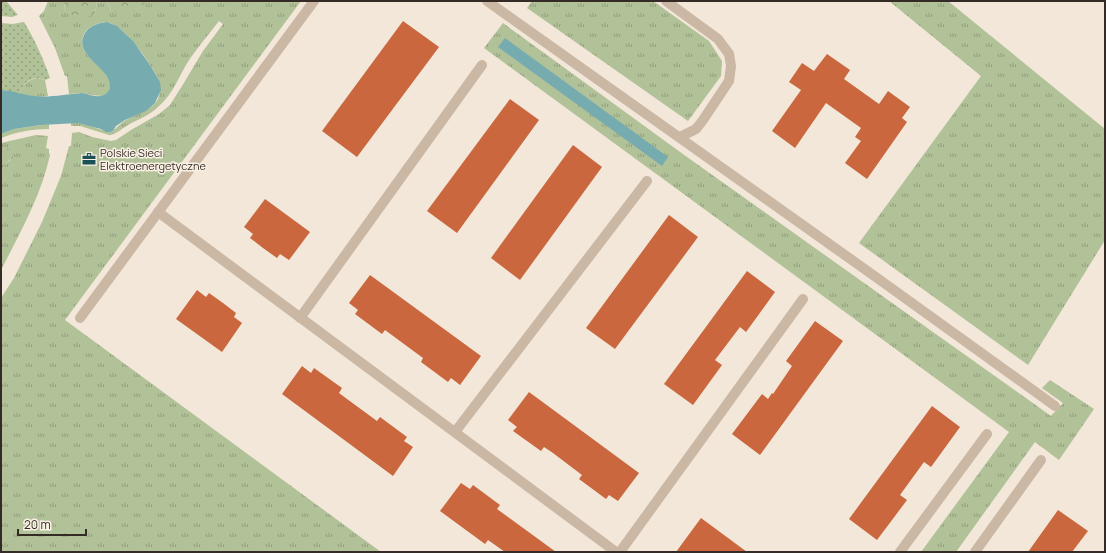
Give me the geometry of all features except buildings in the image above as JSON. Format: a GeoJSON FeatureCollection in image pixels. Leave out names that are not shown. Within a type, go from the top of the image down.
{"type":"FeatureCollection","features":[{"type":"Feature","properties":{"kind":"lane"},"geometry":{"type":"LineString","coordinates":[[80,318],[314,1]]}},
{"type":"Feature","properties":{"kind":"lane"},"geometry":{"type":"LineString","coordinates":[[487,1],[873,274],[1055,406]]}},
{"type":"Feature","properties":{"kind":"lane"},"geometry":{"type":"LineString","coordinates":[[666,1],[718,40],[728,54],[731,66],[729,81],[703,120],[696,129],[680,137]]}},
{"type":"Feature","properties":{"kind":"lane"},"geometry":{"type":"LineString","coordinates":[[300,318],[482,65]]}},
{"type":"Feature","properties":{"kind":"lane"},"geometry":{"type":"LineString","coordinates":[[455,432],[647,180]]}},
{"type":"Feature","properties":{"kind":"lane"},"geometry":{"type":"LineString","coordinates":[[158,212],[616,552]]}},
{"type":"Feature","properties":{"kind":"lane"},"geometry":{"type":"LineString","coordinates":[[620,552],[803,299]]}},
{"type":"Feature","properties":{"kind":"lane"},"geometry":{"type":"LineString","coordinates":[[900,552],[987,434]]}},
{"type":"Feature","properties":{"kind":"lane"},"geometry":{"type":"LineString","coordinates":[[975,552],[1041,460]]}},
{"type":"Feature","properties":{"kind":"green space"},"geometry":{"type":"Polygon","coordinates":[[[1,1],[6,1],[18,15],[12,17],[1,16],[1,1]]]}},
{"type":"Feature","properties":{"kind":"green space"},"geometry":{"type":"Polygon","coordinates":[[[48,1],[64,1],[65,12],[95,14],[97,1],[107,1],[111,11],[138,9],[148,1],[301,1],[65,320],[381,552],[1,552],[1,298],[14,278],[42,222],[61,176],[69,146],[71,146],[72,133],[79,132],[92,137],[111,141],[116,140],[159,114],[170,105],[203,51],[223,24],[219,21],[196,50],[172,90],[156,109],[117,132],[109,135],[80,126],[71,126],[71,123],[79,123],[112,132],[127,119],[147,109],[155,103],[158,99],[160,87],[156,74],[144,55],[128,36],[112,24],[105,22],[100,23],[94,25],[86,31],[82,39],[86,53],[108,77],[110,84],[109,91],[105,95],[100,96],[83,93],[69,94],[67,76],[65,76],[55,48],[39,16],[44,11],[48,1]]]}},
{"type":"Feature","properties":{"kind":"green space"},"geometry":{"type":"Polygon","coordinates":[[[64,1],[97,1],[95,14],[79,19],[73,17],[65,12],[64,1]]]}},
{"type":"Feature","properties":{"kind":"green space"},"geometry":{"type":"Polygon","coordinates":[[[107,1],[148,1],[138,9],[125,14],[111,11],[107,1]]]}},
{"type":"Feature","properties":{"kind":"green space"},"geometry":{"type":"Polygon","coordinates":[[[532,1],[653,1],[709,41],[722,61],[721,76],[688,121],[527,8],[532,1]]]}},
{"type":"Feature","properties":{"kind":"green space"},"geometry":{"type":"Polygon","coordinates":[[[889,1],[948,1],[1105,129],[1105,240],[1028,365],[859,243],[981,76],[889,1]]]}},
{"type":"Feature","properties":{"kind":"green space"},"geometry":{"type":"Polygon","coordinates":[[[24,22],[45,63],[50,78],[45,80],[36,78],[32,79],[23,86],[19,94],[1,90],[1,23],[13,24],[24,22]]]}},
{"type":"Feature","properties":{"kind":"green space"},"geometry":{"type":"Polygon","coordinates":[[[503,23],[687,157],[1051,416],[1063,403],[1042,388],[1050,380],[1094,409],[1059,460],[1035,442],[956,552],[921,552],[1009,432],[484,48],[503,23]]]}},
{"type":"Feature","properties":{"kind":"green space"},"geometry":{"type":"Polygon","coordinates":[[[37,78],[45,80],[48,96],[37,97],[19,94],[26,83],[37,78]]]}},
{"type":"Feature","properties":{"kind":"green space"},"geometry":{"type":"Polygon","coordinates":[[[49,124],[49,129],[24,131],[1,138],[1,134],[14,129],[49,124]]]}},
{"type":"Feature","properties":{"kind":"green space"},"geometry":{"type":"Polygon","coordinates":[[[36,135],[48,136],[46,148],[49,149],[50,155],[36,200],[1,270],[1,170],[7,162],[11,160],[5,148],[1,150],[1,143],[36,135]]]}},
{"type":"Feature","properties":{"kind":"green space"},"geometry":{"type":"Polygon","coordinates":[[[5,148],[12,150],[13,158],[7,162],[1,170],[1,150],[5,148]]]}},
{"type":"Feature","properties":{"kind":"water"},"geometry":{"type":"Polygon","coordinates":[[[107,22],[117,26],[133,41],[150,65],[160,82],[161,90],[155,103],[146,111],[125,120],[116,126],[111,132],[106,132],[101,129],[78,123],[41,125],[14,129],[1,134],[1,90],[40,96],[82,93],[98,96],[104,95],[109,91],[110,85],[108,78],[85,52],[82,41],[88,29],[97,24],[107,22]]]}},
{"type":"Feature","properties":{"kind":"water"},"geometry":{"type":"Polygon","coordinates":[[[505,38],[668,157],[662,166],[498,47],[505,38]]]}},
{"type":"Feature","properties":{"kind":"place","name":"Polskie Sieci Elektroenergetyczne"},"geometry":{"type":"Point","coordinates":[89,159]}}]}
